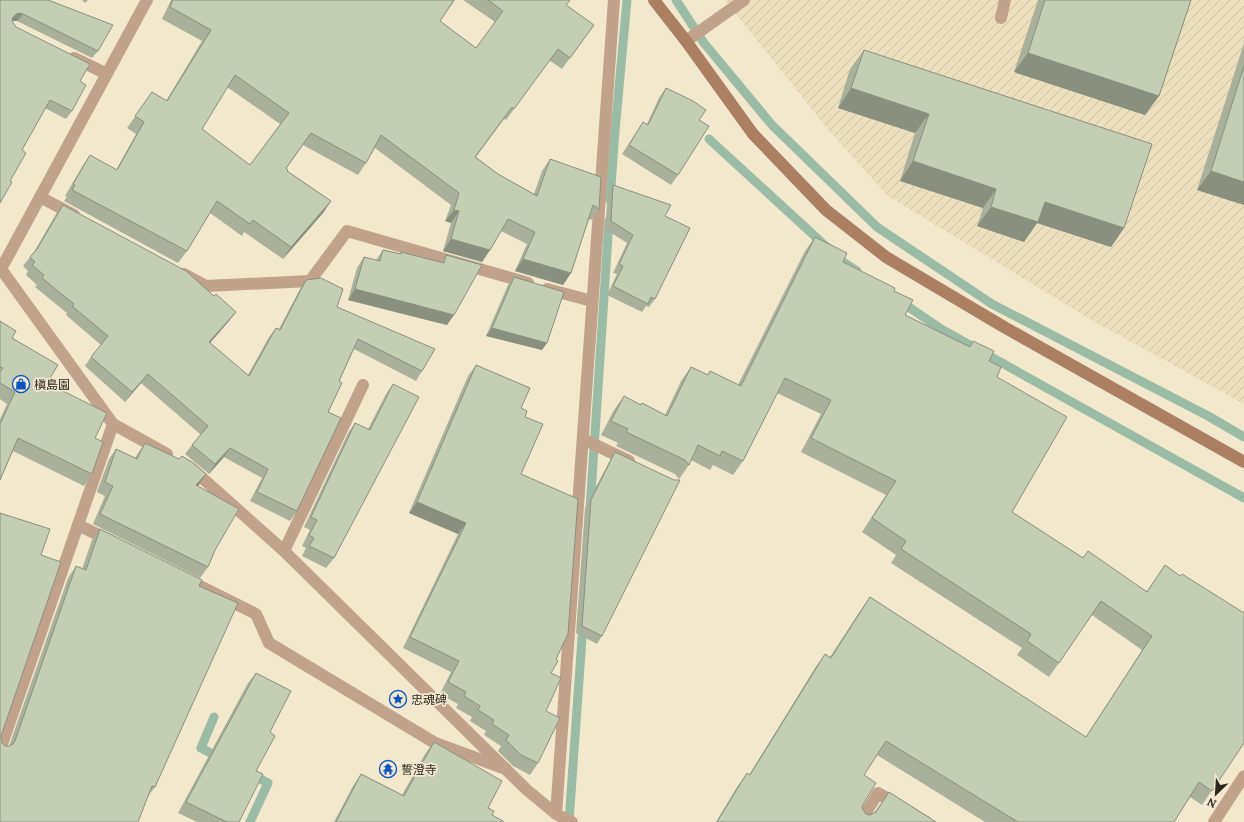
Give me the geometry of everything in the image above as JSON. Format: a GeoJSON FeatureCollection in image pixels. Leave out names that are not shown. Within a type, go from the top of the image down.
{"type":"FeatureCollection","features":[{"type":"Feature","properties":{"kind":"street"},"geometry":{"type":"LineString","coordinates":[[147,0],[0,270],[113,424],[189,466],[284,551],[556,818],[572,822]]}},
{"type":"Feature","properties":{"kind":"street"},"geometry":{"type":"LineString","coordinates":[[556,818],[614,0]]}},
{"type":"Feature","properties":{"kind":"street"},"geometry":{"type":"LineString","coordinates":[[654,0],[686,41],[753,134],[826,210],[886,257],[1004,327],[1244,462]]}},
{"type":"Feature","properties":{"kind":"street"},"geometry":{"type":"LineString","coordinates":[[686,41],[744,0]]}},
{"type":"Feature","properties":{"kind":"street"},"geometry":{"type":"LineString","coordinates":[[1000,18],[1006,0]]}},
{"type":"Feature","properties":{"kind":"street"},"geometry":{"type":"LineString","coordinates":[[64,53],[107,74]]}},
{"type":"Feature","properties":{"kind":"street"},"geometry":{"type":"LineString","coordinates":[[40,197],[81,219]]}},
{"type":"Feature","properties":{"kind":"street"},"geometry":{"type":"LineString","coordinates":[[171,268],[206,286],[310,281],[347,232],[592,301]]}},
{"type":"Feature","properties":{"kind":"street"},"geometry":{"type":"LineString","coordinates":[[284,551],[363,385]]}},
{"type":"Feature","properties":{"kind":"street"},"geometry":{"type":"LineString","coordinates":[[0,750],[113,424]]}},
{"type":"Feature","properties":{"kind":"street"},"geometry":{"type":"LineString","coordinates":[[583,439],[638,465]]}},
{"type":"Feature","properties":{"kind":"street"},"geometry":{"type":"LineString","coordinates":[[78,525],[120,546]]}},
{"type":"Feature","properties":{"kind":"street"},"geometry":{"type":"LineString","coordinates":[[170,571],[256,614],[269,643],[435,743],[506,769]]}},
{"type":"Feature","properties":{"kind":"street"},"geometry":{"type":"LineString","coordinates":[[1214,822],[1244,776]]}},
{"type":"Feature","properties":{"kind":"street"},"geometry":{"type":"LineString","coordinates":[[860,822],[878,793],[926,822]]}},
{"type":"Feature","properties":{"kind":"shaded area"},"geometry":{"type":"Polygon","coordinates":[[[725,0],[1244,0],[1244,404],[1095,322],[888,196],[830,132],[725,0]]]}},
{"type":"Feature","properties":{"kind":"building"},"geometry":{"type":"Polygon","coordinates":[[[0,0],[48,0],[113,25],[98,51],[23,14],[18,13],[13,17],[12,21],[16,27],[90,64],[80,81],[86,85],[72,111],[50,100],[22,150],[26,153],[10,181],[12,182],[0,203],[0,0]]]}},
{"type":"Feature","properties":{"kind":"building"},"geometry":{"type":"Polygon","coordinates":[[[173,0],[454,0],[440,21],[476,48],[503,11],[488,0],[570,0],[566,5],[594,25],[570,58],[558,49],[514,109],[512,107],[475,157],[498,174],[537,196],[550,159],[601,177],[599,209],[593,205],[571,273],[523,259],[535,232],[508,219],[490,250],[451,239],[459,211],[454,210],[459,193],[381,135],[366,163],[311,133],[286,168],[288,170],[287,171],[331,201],[291,247],[253,220],[250,224],[217,201],[187,251],[72,190],[75,185],[73,184],[90,155],[117,170],[144,122],[135,116],[152,92],[167,101],[211,30],[170,7],[173,0]],[[235,75],[202,129],[250,165],[289,113],[235,75]]]}},
{"type":"Feature","properties":{"kind":"building"},"geometry":{"type":"Polygon","coordinates":[[[1045,0],[1191,0],[1159,96],[1028,53],[1045,0]]]}},
{"type":"Feature","properties":{"kind":"building"},"geometry":{"type":"Polygon","coordinates":[[[864,50],[1152,144],[1124,228],[1045,202],[1038,222],[991,207],[996,189],[913,161],[929,114],[851,88],[864,50]]]}},
{"type":"Feature","properties":{"kind":"building"},"geometry":{"type":"Polygon","coordinates":[[[1244,66],[1244,182],[1211,171],[1244,66]]]}},
{"type":"Feature","properties":{"kind":"building"},"geometry":{"type":"Polygon","coordinates":[[[666,88],[693,101],[706,110],[699,120],[709,126],[678,175],[629,145],[643,122],[648,125],[666,88]]]}},
{"type":"Feature","properties":{"kind":"building"},"geometry":{"type":"Polygon","coordinates":[[[613,185],[671,205],[665,216],[690,228],[655,299],[651,297],[648,304],[613,286],[623,266],[619,264],[633,235],[611,221],[613,185]]]}},
{"type":"Feature","properties":{"kind":"building"},"geometry":{"type":"Polygon","coordinates":[[[63,205],[186,271],[214,296],[216,294],[236,312],[209,342],[249,376],[276,328],[280,330],[306,280],[321,278],[343,289],[337,307],[435,349],[422,371],[358,339],[339,381],[342,383],[328,412],[341,418],[297,511],[257,492],[268,469],[230,448],[215,464],[192,445],[208,426],[148,374],[132,392],[91,357],[108,336],[72,306],[74,304],[42,278],[44,275],[32,265],[35,262],[30,257],[37,249],[63,205]]]}},
{"type":"Feature","properties":{"kind":"building"},"geometry":{"type":"Polygon","coordinates":[[[815,237],[847,253],[843,262],[895,288],[894,291],[913,300],[905,315],[970,347],[973,341],[994,351],[989,361],[1001,367],[997,377],[1067,417],[1012,512],[1083,558],[1088,551],[1147,592],[1165,565],[1180,576],[1182,574],[1244,613],[1244,743],[1212,791],[1199,782],[1174,822],[1018,822],[886,741],[864,775],[876,783],[862,808],[866,814],[870,815],[876,812],[889,792],[936,822],[717,822],[747,773],[750,775],[825,654],[831,658],[870,597],[1086,737],[1152,636],[1101,601],[1059,663],[1027,641],[1031,634],[901,549],[906,541],[872,518],[896,481],[811,438],[831,400],[785,378],[743,461],[722,451],[720,456],[698,445],[689,465],[685,460],[626,432],[628,429],[611,421],[624,396],[641,405],[642,403],[667,416],[691,367],[708,375],[710,371],[741,386],[815,237]]]}},
{"type":"Feature","properties":{"kind":"building"},"geometry":{"type":"Polygon","coordinates":[[[383,250],[401,254],[401,252],[444,263],[446,255],[482,265],[454,315],[355,289],[364,257],[380,261],[383,250]]]}},
{"type":"Feature","properties":{"kind":"building"},"geometry":{"type":"Polygon","coordinates":[[[514,277],[564,292],[547,343],[492,328],[514,277]]]}},
{"type":"Feature","properties":{"kind":"building"},"geometry":{"type":"Polygon","coordinates":[[[0,321],[16,331],[12,338],[58,365],[47,383],[107,413],[95,438],[103,442],[92,474],[18,438],[0,480],[0,424],[15,392],[0,383],[0,372],[3,368],[0,367],[0,321]]]}},
{"type":"Feature","properties":{"kind":"building"},"geometry":{"type":"Polygon","coordinates":[[[476,365],[530,388],[521,408],[527,411],[525,417],[543,424],[521,474],[578,499],[568,634],[556,659],[558,661],[551,673],[561,678],[546,711],[560,718],[538,763],[521,755],[506,740],[509,735],[492,724],[494,720],[478,710],[480,706],[464,696],[466,692],[448,682],[459,661],[410,637],[466,523],[417,502],[476,365]]]}},
{"type":"Feature","properties":{"kind":"building"},"geometry":{"type":"Polygon","coordinates":[[[393,384],[419,397],[334,558],[309,546],[314,538],[309,535],[317,520],[311,517],[355,423],[370,430],[393,384]]]}},
{"type":"Feature","properties":{"kind":"building"},"geometry":{"type":"Polygon","coordinates":[[[145,443],[179,459],[182,456],[192,462],[206,474],[196,485],[239,509],[215,550],[208,567],[100,514],[113,486],[105,482],[116,449],[137,459],[145,443]]]}},
{"type":"Feature","properties":{"kind":"building"},"geometry":{"type":"Polygon","coordinates":[[[615,452],[674,480],[680,480],[602,636],[582,626],[591,500],[615,452]]]}},
{"type":"Feature","properties":{"kind":"building"},"geometry":{"type":"Polygon","coordinates":[[[0,513],[50,529],[41,555],[61,562],[1,736],[2,743],[5,746],[13,744],[15,741],[76,566],[86,570],[100,529],[202,580],[199,586],[238,603],[155,787],[152,786],[138,822],[0,822],[0,513]]]}},
{"type":"Feature","properties":{"kind":"building"},"geometry":{"type":"Polygon","coordinates":[[[256,673],[291,691],[270,732],[275,736],[256,771],[263,774],[239,822],[227,822],[186,802],[256,673]]]}},
{"type":"Feature","properties":{"kind":"building"},"geometry":{"type":"Polygon","coordinates":[[[434,742],[502,781],[488,808],[494,811],[492,815],[503,822],[336,822],[361,774],[404,796],[434,742]]]}},
{"type":"Feature","properties":{"kind":"waterway"},"geometry":{"type":"LineString","coordinates":[[610,200],[627,0]]}},
{"type":"Feature","properties":{"kind":"waterway"},"geometry":{"type":"LineString","coordinates":[[676,0],[704,43],[772,125],[877,227],[992,304],[1210,417],[1244,437]]}},
{"type":"Feature","properties":{"kind":"waterway"},"geometry":{"type":"LineString","coordinates":[[709,139],[843,262],[857,271]]}},
{"type":"Feature","properties":{"kind":"waterway"},"geometry":{"type":"LineString","coordinates":[[590,509],[609,221]]}},
{"type":"Feature","properties":{"kind":"waterway"},"geometry":{"type":"LineString","coordinates":[[900,301],[941,329],[1244,498]]}},
{"type":"Feature","properties":{"kind":"waterway"},"geometry":{"type":"LineString","coordinates":[[569,822],[583,624]]}},
{"type":"Feature","properties":{"kind":"waterway"},"geometry":{"type":"LineString","coordinates":[[214,717],[201,748],[222,759]]}},
{"type":"Feature","properties":{"kind":"waterway"},"geometry":{"type":"LineString","coordinates":[[249,773],[268,783],[250,822]]}},
{"type":"Feature","properties":{"kind":"place","name":"槇島園"},"geometry":{"type":"Point","coordinates":[21,384]}},
{"type":"Feature","properties":{"kind":"place","name":"忠魂碑"},"geometry":{"type":"Point","coordinates":[398,699]}},
{"type":"Feature","properties":{"kind":"place","name":"誓澄寺"},"geometry":{"type":"Point","coordinates":[388,769]}}]}
